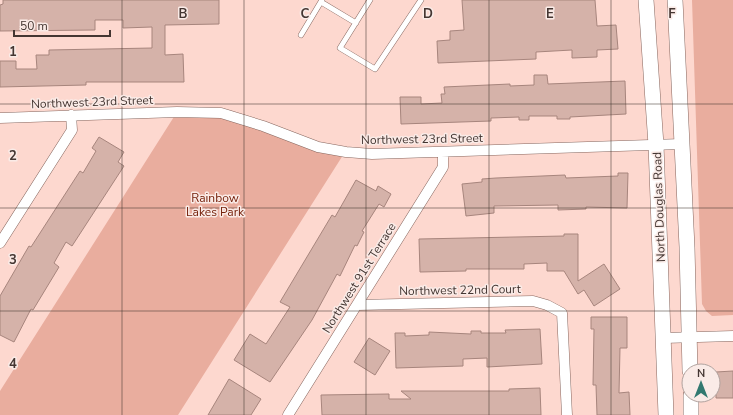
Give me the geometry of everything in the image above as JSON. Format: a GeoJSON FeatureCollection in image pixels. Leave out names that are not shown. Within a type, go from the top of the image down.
{"type":"FeatureCollection","features":[{"type":"Feature","properties":{"kind":"main road","name":"North Douglas Road"},"geometry":{"type":"LineString","coordinates":[[646,0],[656,145],[666,415]]}},
{"type":"Feature","properties":{"kind":"main road","name":"North Douglas Road"},"geometry":{"type":"LineString","coordinates":[[675,0],[690,363]]}},
{"type":"Feature","properties":{"kind":"main road"},"geometry":{"type":"LineString","coordinates":[[691,403],[691,415]]}},
{"type":"Feature","properties":{"kind":"street","name":"Northwest 23rd Street"},"geometry":{"type":"LineString","coordinates":[[0,118],[177,112],[221,114],[263,126],[318,147],[346,152],[372,154],[682,144]]}},
{"type":"Feature","properties":{"kind":"street"},"geometry":{"type":"LineString","coordinates":[[0,243],[72,130],[72,115]]}},
{"type":"Feature","properties":{"kind":"street","name":"Northwest 91st Terrace"},"geometry":{"type":"LineString","coordinates":[[288,415],[443,166],[443,152]]}},
{"type":"Feature","properties":{"kind":"street","name":"Northwest 22nd Court"},"geometry":{"type":"LineString","coordinates":[[357,305],[533,301],[547,305],[562,313],[567,415]]}},
{"type":"Feature","properties":{"kind":"street"},"geometry":{"type":"LineString","coordinates":[[664,338],[733,336]]}},
{"type":"Feature","properties":{"kind":"lane"},"geometry":{"type":"LineString","coordinates":[[370,0],[340,48],[375,69],[421,0]]}},
{"type":"Feature","properties":{"kind":"lane"},"geometry":{"type":"LineString","coordinates":[[301,35],[321,1],[356,23]]}},
{"type":"Feature","properties":{"kind":"green space"},"geometry":{"type":"Polygon","coordinates":[[[692,0],[733,0],[733,315],[712,316],[706,311],[702,304],[692,0]]]}},
{"type":"Feature","properties":{"kind":"green space","name":"Rainbow Lakes Park"},"geometry":{"type":"Polygon","coordinates":[[[177,112],[204,112],[345,152],[178,415],[0,415],[0,391],[177,112]]]}},
{"type":"Feature","properties":{"kind":"building"},"geometry":{"type":"Polygon","coordinates":[[[3,0],[219,0],[219,24],[165,25],[165,55],[183,54],[184,82],[86,82],[86,85],[0,87],[0,61],[16,61],[16,69],[37,69],[36,55],[49,55],[49,50],[152,48],[152,27],[123,28],[123,20],[95,20],[95,30],[0,31],[0,5],[3,4],[3,0]]]}},
{"type":"Feature","properties":{"kind":"building"},"geometry":{"type":"Polygon","coordinates":[[[462,0],[595,0],[597,26],[616,25],[618,49],[597,50],[597,57],[572,58],[572,50],[536,52],[536,59],[438,63],[437,41],[450,40],[450,31],[464,30],[462,0]]]}},
{"type":"Feature","properties":{"kind":"building"},"geometry":{"type":"Polygon","coordinates":[[[534,75],[547,75],[548,84],[625,81],[626,114],[570,117],[570,119],[557,119],[557,116],[529,116],[529,120],[519,120],[519,117],[491,118],[491,121],[401,124],[400,97],[421,97],[421,104],[442,103],[441,94],[445,94],[444,87],[510,84],[510,86],[534,85],[534,75]]]}},
{"type":"Feature","properties":{"kind":"building"},"geometry":{"type":"Polygon","coordinates":[[[99,137],[124,152],[118,162],[124,166],[72,246],[66,242],[54,263],[59,267],[33,310],[31,309],[14,342],[0,335],[0,296],[29,246],[31,247],[80,171],[83,173],[96,151],[92,148],[99,137]]]}},
{"type":"Feature","properties":{"kind":"building"},"geometry":{"type":"Polygon","coordinates":[[[618,173],[628,173],[627,208],[586,207],[586,209],[558,210],[558,205],[494,206],[494,213],[466,216],[462,184],[482,182],[482,179],[496,178],[565,175],[566,178],[618,176],[618,173]]]}},
{"type":"Feature","properties":{"kind":"building"},"geometry":{"type":"Polygon","coordinates":[[[356,180],[376,191],[378,186],[391,194],[384,207],[379,204],[362,231],[364,232],[357,246],[355,245],[340,276],[337,274],[312,320],[270,382],[234,360],[250,334],[266,344],[290,307],[280,302],[332,215],[335,217],[356,180]]]}},
{"type":"Feature","properties":{"kind":"building"},"geometry":{"type":"Polygon","coordinates":[[[564,234],[578,234],[578,281],[604,264],[620,289],[594,306],[584,290],[578,294],[564,271],[547,271],[547,263],[524,264],[524,269],[466,269],[466,271],[420,272],[419,239],[564,236],[564,234]]]}},
{"type":"Feature","properties":{"kind":"building"},"geometry":{"type":"Polygon","coordinates":[[[591,317],[627,317],[627,348],[620,348],[619,393],[629,392],[630,415],[597,415],[596,385],[593,385],[594,329],[591,329],[591,317]]]}},
{"type":"Feature","properties":{"kind":"building"},"geometry":{"type":"Polygon","coordinates":[[[540,329],[542,364],[487,367],[487,358],[463,359],[463,366],[396,368],[395,333],[405,333],[405,336],[429,335],[429,332],[471,334],[471,331],[481,331],[481,333],[506,333],[505,330],[540,329]]]}},
{"type":"Feature","properties":{"kind":"building"},"geometry":{"type":"Polygon","coordinates":[[[369,338],[390,351],[375,375],[354,362],[369,338]]]}},
{"type":"Feature","properties":{"kind":"building"},"geometry":{"type":"Polygon","coordinates":[[[733,371],[733,398],[721,398],[721,372],[733,371]]]}},
{"type":"Feature","properties":{"kind":"building"},"geometry":{"type":"Polygon","coordinates":[[[229,379],[261,399],[251,415],[208,415],[229,379]]]}},
{"type":"Feature","properties":{"kind":"building"},"geometry":{"type":"Polygon","coordinates":[[[540,388],[541,415],[322,415],[321,395],[389,394],[389,399],[411,399],[401,391],[509,391],[509,389],[540,388]]]}}]}
